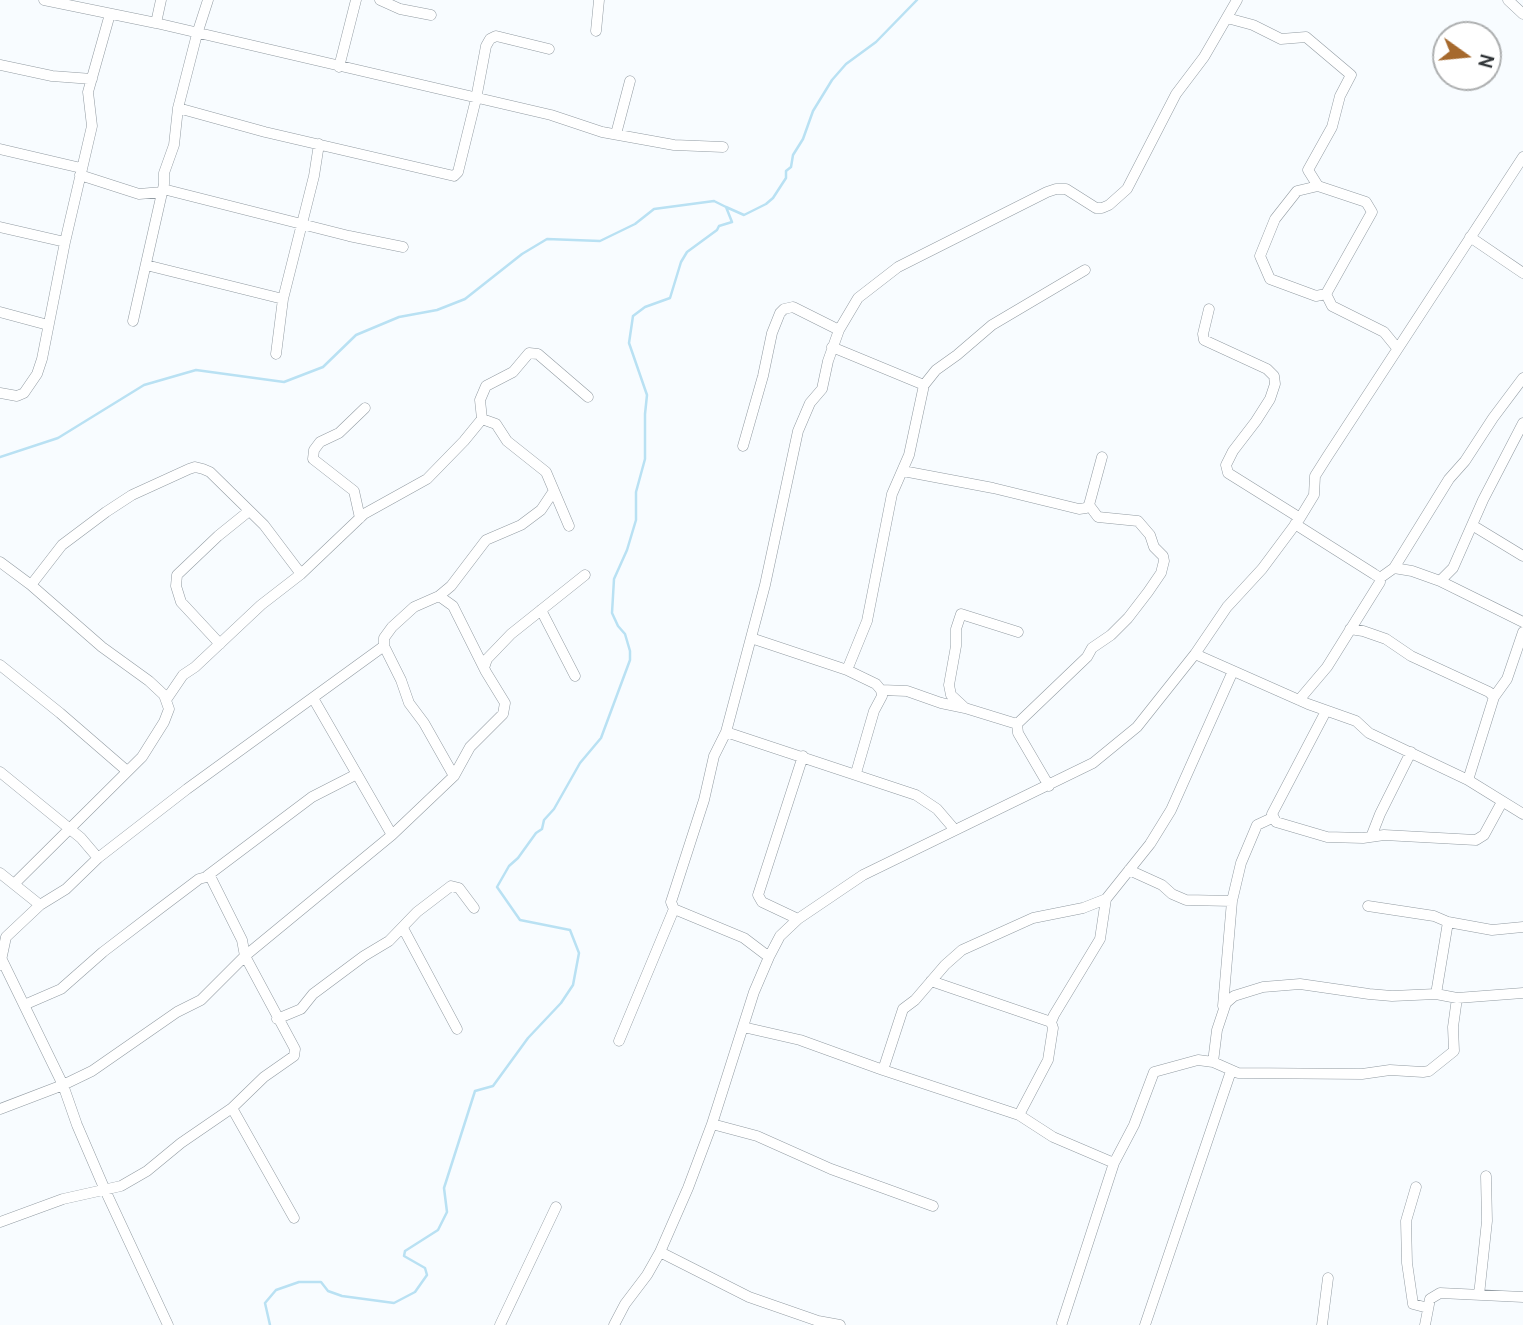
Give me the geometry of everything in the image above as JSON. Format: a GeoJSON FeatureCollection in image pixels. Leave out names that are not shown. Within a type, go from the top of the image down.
{"type":"FeatureCollection","features":[{"type":"Feature","properties":{"kind":"street"},"geometry":{"type":"LineString","coordinates":[[44,0],[156,23],[551,115],[616,134],[674,145],[723,147]]}},
{"type":"Feature","properties":{"kind":"street"},"geometry":{"type":"LineString","coordinates":[[156,23],[161,0]]}},
{"type":"Feature","properties":{"kind":"street"},"geometry":{"type":"LineString","coordinates":[[133,321],[163,190],[164,173],[174,145],[178,108],[208,0]]}},
{"type":"Feature","properties":{"kind":"street"},"geometry":{"type":"LineString","coordinates":[[339,67],[356,0]]}},
{"type":"Feature","properties":{"kind":"street"},"geometry":{"type":"LineString","coordinates":[[380,0],[400,9],[431,15]]}},
{"type":"Feature","properties":{"kind":"street"},"geometry":{"type":"LineString","coordinates":[[596,31],[599,0]]}},
{"type":"Feature","properties":{"kind":"street"},"geometry":{"type":"LineString","coordinates":[[769,957],[744,938],[674,909],[671,902],[704,800],[714,756],[726,732],[751,638],[799,431],[810,403],[822,389],[839,330],[858,298],[898,267],[1047,192],[1056,188],[1066,189],[1096,208],[1110,205],[1127,189],[1176,94],[1204,57],[1237,0]]}},
{"type":"Feature","properties":{"kind":"street"},"geometry":{"type":"LineString","coordinates":[[1508,0],[1523,14]]}},
{"type":"Feature","properties":{"kind":"street"},"geometry":{"type":"LineString","coordinates":[[0,393],[17,396],[28,389],[42,359],[92,126],[88,92],[110,14]]}},
{"type":"Feature","properties":{"kind":"street"},"geometry":{"type":"LineString","coordinates":[[1227,18],[1253,25],[1281,39],[1306,37],[1351,75],[1340,96],[1332,127],[1308,170],[1318,186]]}},
{"type":"Feature","properties":{"kind":"street"},"geometry":{"type":"LineString","coordinates":[[178,108],[454,176],[458,172],[476,99],[486,46],[494,36],[549,49]]}},
{"type":"Feature","properties":{"kind":"street"},"geometry":{"type":"LineString","coordinates":[[0,65],[52,76],[92,79]]}},
{"type":"Feature","properties":{"kind":"street"},"geometry":{"type":"LineString","coordinates":[[616,134],[630,81]]}},
{"type":"Feature","properties":{"kind":"street"},"geometry":{"type":"LineString","coordinates":[[276,354],[283,299],[319,144]]}},
{"type":"Feature","properties":{"kind":"street"},"geometry":{"type":"LineString","coordinates":[[0,149],[80,172],[139,194],[163,190],[403,247]]}},
{"type":"Feature","properties":{"kind":"street"},"geometry":{"type":"LineString","coordinates":[[614,1325],[660,1252],[688,1188],[769,957],[780,936],[798,919],[863,875],[1093,763],[1137,727],[1195,654],[1227,607],[1262,569],[1298,521],[1314,495],[1315,476],[1523,157]]}},
{"type":"Feature","properties":{"kind":"street"},"geometry":{"type":"LineString","coordinates":[[1318,186],[1366,202],[1372,212],[1326,294],[1315,296],[1270,279],[1260,256],[1275,219],[1297,191],[1318,186]]}},
{"type":"Feature","properties":{"kind":"street"},"geometry":{"type":"LineString","coordinates":[[0,227],[65,242]]}},
{"type":"Feature","properties":{"kind":"street"},"geometry":{"type":"LineString","coordinates":[[1470,237],[1523,274]]}},
{"type":"Feature","properties":{"kind":"street"},"geometry":{"type":"LineString","coordinates":[[146,265],[283,299]]}},
{"type":"Feature","properties":{"kind":"street"},"geometry":{"type":"LineString","coordinates":[[847,670],[867,621],[892,494],[909,456],[924,385],[936,370],[992,325],[1085,270]]}},
{"type":"Feature","properties":{"kind":"street"},"geometry":{"type":"LineString","coordinates":[[1326,294],[1332,306],[1384,332],[1397,348]]}},
{"type":"Feature","properties":{"kind":"street"},"geometry":{"type":"LineString","coordinates":[[743,446],[772,333],[780,313],[793,307],[839,330]]}},
{"type":"Feature","properties":{"kind":"street"},"geometry":{"type":"LineString","coordinates":[[1209,309],[1204,340],[1267,369],[1274,376],[1275,384],[1270,399],[1233,451],[1226,465],[1228,473],[1380,578]]}},
{"type":"Feature","properties":{"kind":"street"},"geometry":{"type":"LineString","coordinates":[[0,312],[48,325]]}},
{"type":"Feature","properties":{"kind":"street"},"geometry":{"type":"LineString","coordinates":[[832,347],[924,385]]}},
{"type":"Feature","properties":{"kind":"street"},"geometry":{"type":"LineString","coordinates":[[166,700],[183,675],[261,606],[302,574],[360,518],[427,479],[482,419],[480,401],[486,386],[513,372],[529,353],[538,354],[588,397]]}},
{"type":"Feature","properties":{"kind":"street"},"geometry":{"type":"LineString","coordinates":[[1380,578],[1394,568],[1449,479],[1465,461],[1523,378]]}},
{"type":"Feature","properties":{"kind":"street"},"geometry":{"type":"LineString","coordinates":[[360,518],[354,491],[313,459],[314,450],[320,442],[339,433],[365,408]]}},
{"type":"Feature","properties":{"kind":"street"},"geometry":{"type":"LineString","coordinates":[[482,419],[496,424],[507,441],[546,472],[569,526]]}},
{"type":"Feature","properties":{"kind":"street"},"geometry":{"type":"LineString","coordinates":[[1440,581],[1453,568],[1523,423]]}},
{"type":"Feature","properties":{"kind":"street"},"geometry":{"type":"LineString","coordinates":[[903,471],[993,488],[1079,509],[1089,505],[1102,457]]}},
{"type":"Feature","properties":{"kind":"street"},"geometry":{"type":"LineString","coordinates":[[31,585],[62,545],[78,532],[132,495],[195,467],[210,472],[264,525],[302,574]]}},
{"type":"Feature","properties":{"kind":"street"},"geometry":{"type":"LineString","coordinates":[[454,776],[409,702],[384,646],[386,635],[414,607],[439,596],[451,586],[486,540],[521,525],[541,510],[553,492]]}},
{"type":"Feature","properties":{"kind":"street"},"geometry":{"type":"LineString","coordinates":[[1049,786],[1017,733],[1017,724],[1087,657],[1092,648],[1111,635],[1128,618],[1148,592],[1163,565],[1163,556],[1154,547],[1150,535],[1139,521],[1098,517],[1089,505]]}},
{"type":"Feature","properties":{"kind":"street"},"geometry":{"type":"LineString","coordinates":[[220,644],[181,602],[176,586],[177,575],[249,511]]}},
{"type":"Feature","properties":{"kind":"street"},"geometry":{"type":"LineString","coordinates":[[1472,525],[1523,556]]}},
{"type":"Feature","properties":{"kind":"street"},"geometry":{"type":"LineString","coordinates":[[0,562],[31,585],[102,647],[149,681],[164,695],[169,709],[142,757],[14,884]]}},
{"type":"Feature","properties":{"kind":"street"},"geometry":{"type":"LineString","coordinates":[[1394,568],[1440,581],[1523,622]]}},
{"type":"Feature","properties":{"kind":"street"},"geometry":{"type":"LineString","coordinates":[[484,668],[487,659],[512,634],[585,575]]}},
{"type":"Feature","properties":{"kind":"street"},"geometry":{"type":"LineString","coordinates":[[1298,700],[1327,667],[1380,586],[1380,578]]}},
{"type":"Feature","properties":{"kind":"street"},"geometry":{"type":"LineString","coordinates":[[0,1109],[92,1071],[177,1012],[201,1000],[246,956],[392,835],[454,776],[470,747],[499,720],[505,709],[503,698],[484,668],[453,606],[439,596]]}},
{"type":"Feature","properties":{"kind":"street"},"geometry":{"type":"LineString","coordinates":[[541,610],[575,676]]}},
{"type":"Feature","properties":{"kind":"street"},"geometry":{"type":"LineString","coordinates":[[965,708],[951,695],[949,685],[956,646],[957,620],[961,614],[1018,632]]}},
{"type":"Feature","properties":{"kind":"street"},"geometry":{"type":"LineString","coordinates":[[1350,629],[1386,639],[1411,656],[1489,692],[1494,697]]}},
{"type":"Feature","properties":{"kind":"street"},"geometry":{"type":"LineString","coordinates":[[1468,780],[1494,697],[1507,679],[1523,632]]}},
{"type":"Feature","properties":{"kind":"street"},"geometry":{"type":"LineString","coordinates":[[751,638],[847,670],[876,684],[881,690],[882,695],[874,711],[856,773]]}},
{"type":"Feature","properties":{"kind":"street"},"geometry":{"type":"LineString","coordinates":[[168,1325],[105,1190],[63,1085],[1,962],[6,937],[40,905],[65,890],[98,858],[384,646]]}},
{"type":"Feature","properties":{"kind":"street"},"geometry":{"type":"LineString","coordinates":[[1195,654],[1298,700],[1356,721],[1369,733],[1468,780],[1523,814]]}},
{"type":"Feature","properties":{"kind":"street"},"geometry":{"type":"LineString","coordinates":[[0,665],[127,771]]}},
{"type":"Feature","properties":{"kind":"street"},"geometry":{"type":"LineString","coordinates":[[1019,1115],[1048,1060],[1053,1028],[1051,1022],[1100,939],[1106,899],[1150,844],[1171,810],[1233,671]]}},
{"type":"Feature","properties":{"kind":"street"},"geometry":{"type":"LineString","coordinates":[[881,690],[907,691],[1017,724]]}},
{"type":"Feature","properties":{"kind":"street"},"geometry":{"type":"LineString","coordinates":[[313,698],[392,835]]}},
{"type":"Feature","properties":{"kind":"street"},"geometry":{"type":"LineString","coordinates":[[1213,1062],[1223,1008],[1232,901],[1241,863],[1257,825],[1272,818],[1276,805],[1326,711]]}},
{"type":"Feature","properties":{"kind":"street"},"geometry":{"type":"LineString","coordinates":[[726,732],[856,773],[926,800],[955,831]]}},
{"type":"Feature","properties":{"kind":"street"},"geometry":{"type":"LineString","coordinates":[[1371,837],[1411,752]]}},
{"type":"Feature","properties":{"kind":"street"},"geometry":{"type":"LineString","coordinates":[[798,919],[762,902],[758,895],[803,756]]}},
{"type":"Feature","properties":{"kind":"street"},"geometry":{"type":"LineString","coordinates":[[0,772],[81,838],[98,858]]}},
{"type":"Feature","properties":{"kind":"street"},"geometry":{"type":"LineString","coordinates":[[24,1005],[61,989],[103,952],[199,879],[312,797],[357,774]]}},
{"type":"Feature","properties":{"kind":"street"},"geometry":{"type":"LineString","coordinates":[[1272,818],[1290,827],[1327,837],[1384,835],[1479,839],[1502,802]]}},
{"type":"Feature","properties":{"kind":"street"},"geometry":{"type":"LineString","coordinates":[[1129,870],[1186,900],[1232,901]]}},
{"type":"Feature","properties":{"kind":"street"},"geometry":{"type":"LineString","coordinates":[[0,873],[40,905]]}},
{"type":"Feature","properties":{"kind":"street"},"geometry":{"type":"LineString","coordinates":[[0,1222],[63,1199],[121,1186],[147,1171],[181,1143],[232,1108],[264,1077],[293,1056],[295,1049],[246,956],[242,940],[212,878],[206,876]]}},
{"type":"Feature","properties":{"kind":"street"},"geometry":{"type":"LineString","coordinates":[[277,1018],[301,1009],[313,994],[389,941],[417,912],[451,886],[459,888],[474,908]]}},
{"type":"Feature","properties":{"kind":"street"},"geometry":{"type":"LineString","coordinates":[[883,1070],[903,1009],[915,1000],[962,950],[1033,918],[1083,908],[1106,899]]}},
{"type":"Feature","properties":{"kind":"street"},"geometry":{"type":"LineString","coordinates":[[1368,906],[1434,916],[1448,922],[1492,930],[1523,927]]}},
{"type":"Feature","properties":{"kind":"street"},"geometry":{"type":"LineString","coordinates":[[619,1041],[674,909]]}},
{"type":"Feature","properties":{"kind":"street"},"geometry":{"type":"LineString","coordinates":[[1436,994],[1448,922]]}},
{"type":"Feature","properties":{"kind":"street"},"geometry":{"type":"LineString","coordinates":[[403,928],[457,1028]]}},
{"type":"Feature","properties":{"kind":"street"},"geometry":{"type":"LineString","coordinates":[[932,981],[1051,1022]]}},
{"type":"Feature","properties":{"kind":"street"},"geometry":{"type":"LineString","coordinates":[[1223,1008],[1230,999],[1246,992],[1263,987],[1300,984],[1392,996],[1436,994],[1457,998],[1523,993]]}},
{"type":"Feature","properties":{"kind":"street"},"geometry":{"type":"LineString","coordinates":[[1064,1324],[1114,1163],[1134,1125],[1154,1072],[1190,1061],[1213,1062],[1231,1071],[1287,1075],[1429,1071],[1454,1052],[1453,1027],[1457,998]]}},
{"type":"Feature","properties":{"kind":"street"},"geometry":{"type":"LineString","coordinates":[[744,1027],[800,1040],[1019,1115],[1053,1138],[1114,1163]]}},
{"type":"Feature","properties":{"kind":"street"},"geometry":{"type":"LineString","coordinates":[[1145,1325],[1231,1071]]}},
{"type":"Feature","properties":{"kind":"street"},"geometry":{"type":"LineString","coordinates":[[232,1108],[294,1218]]}},
{"type":"Feature","properties":{"kind":"street"},"geometry":{"type":"LineString","coordinates":[[712,1124],[757,1136],[831,1169],[933,1206]]}},
{"type":"Feature","properties":{"kind":"street"},"geometry":{"type":"LineString","coordinates":[[1479,1295],[1487,1221],[1486,1176]]}},
{"type":"Feature","properties":{"kind":"street"},"geometry":{"type":"LineString","coordinates":[[1416,1187],[1406,1220],[1407,1263],[1413,1304],[1428,1308]]}},
{"type":"Feature","properties":{"kind":"street"},"geometry":{"type":"LineString","coordinates":[[500,1325],[556,1207]]}},
{"type":"Feature","properties":{"kind":"street"},"geometry":{"type":"LineString","coordinates":[[660,1252],[749,1297],[818,1321],[840,1325]]}},
{"type":"Feature","properties":{"kind":"street"},"geometry":{"type":"LineString","coordinates":[[1322,1325],[1328,1278]]}},
{"type":"Feature","properties":{"kind":"street"},"geometry":{"type":"LineString","coordinates":[[1425,1325],[1430,1299],[1440,1293],[1523,1297]]}},
{"type":"Feature","properties":{"kind":"waterway"},"geometry":{"type":"LineString","coordinates":[[270,1325],[265,1303],[276,1290],[299,1282],[321,1282],[328,1291],[342,1296],[394,1303],[415,1292],[427,1275],[425,1268],[404,1256],[405,1251],[438,1230],[447,1212],[444,1188],[475,1091],[493,1086],[528,1038],[561,1003],[573,985],[579,953],[570,930],[520,920],[497,887],[509,866],[542,829],[544,820],[554,809],[580,763],[601,738],[630,660],[625,634],[612,613],[614,579],[636,520],[636,492],[645,459],[647,395],[629,343],[633,316],[645,307],[670,298],[681,262],[687,252],[719,226],[732,222],[726,207],[714,201],[744,215],[773,198],[786,178],[786,171],[791,167],[793,155],[803,139],[813,111],[832,80],[846,64],[876,42],[917,0]]}},
{"type":"Feature","properties":{"kind":"waterway"},"geometry":{"type":"LineString","coordinates":[[0,457],[58,438],[144,385],[196,370],[284,382],[323,367],[356,335],[399,317],[437,310],[465,299],[522,254],[547,239],[600,241],[635,224],[654,209],[714,201]]}}]}
